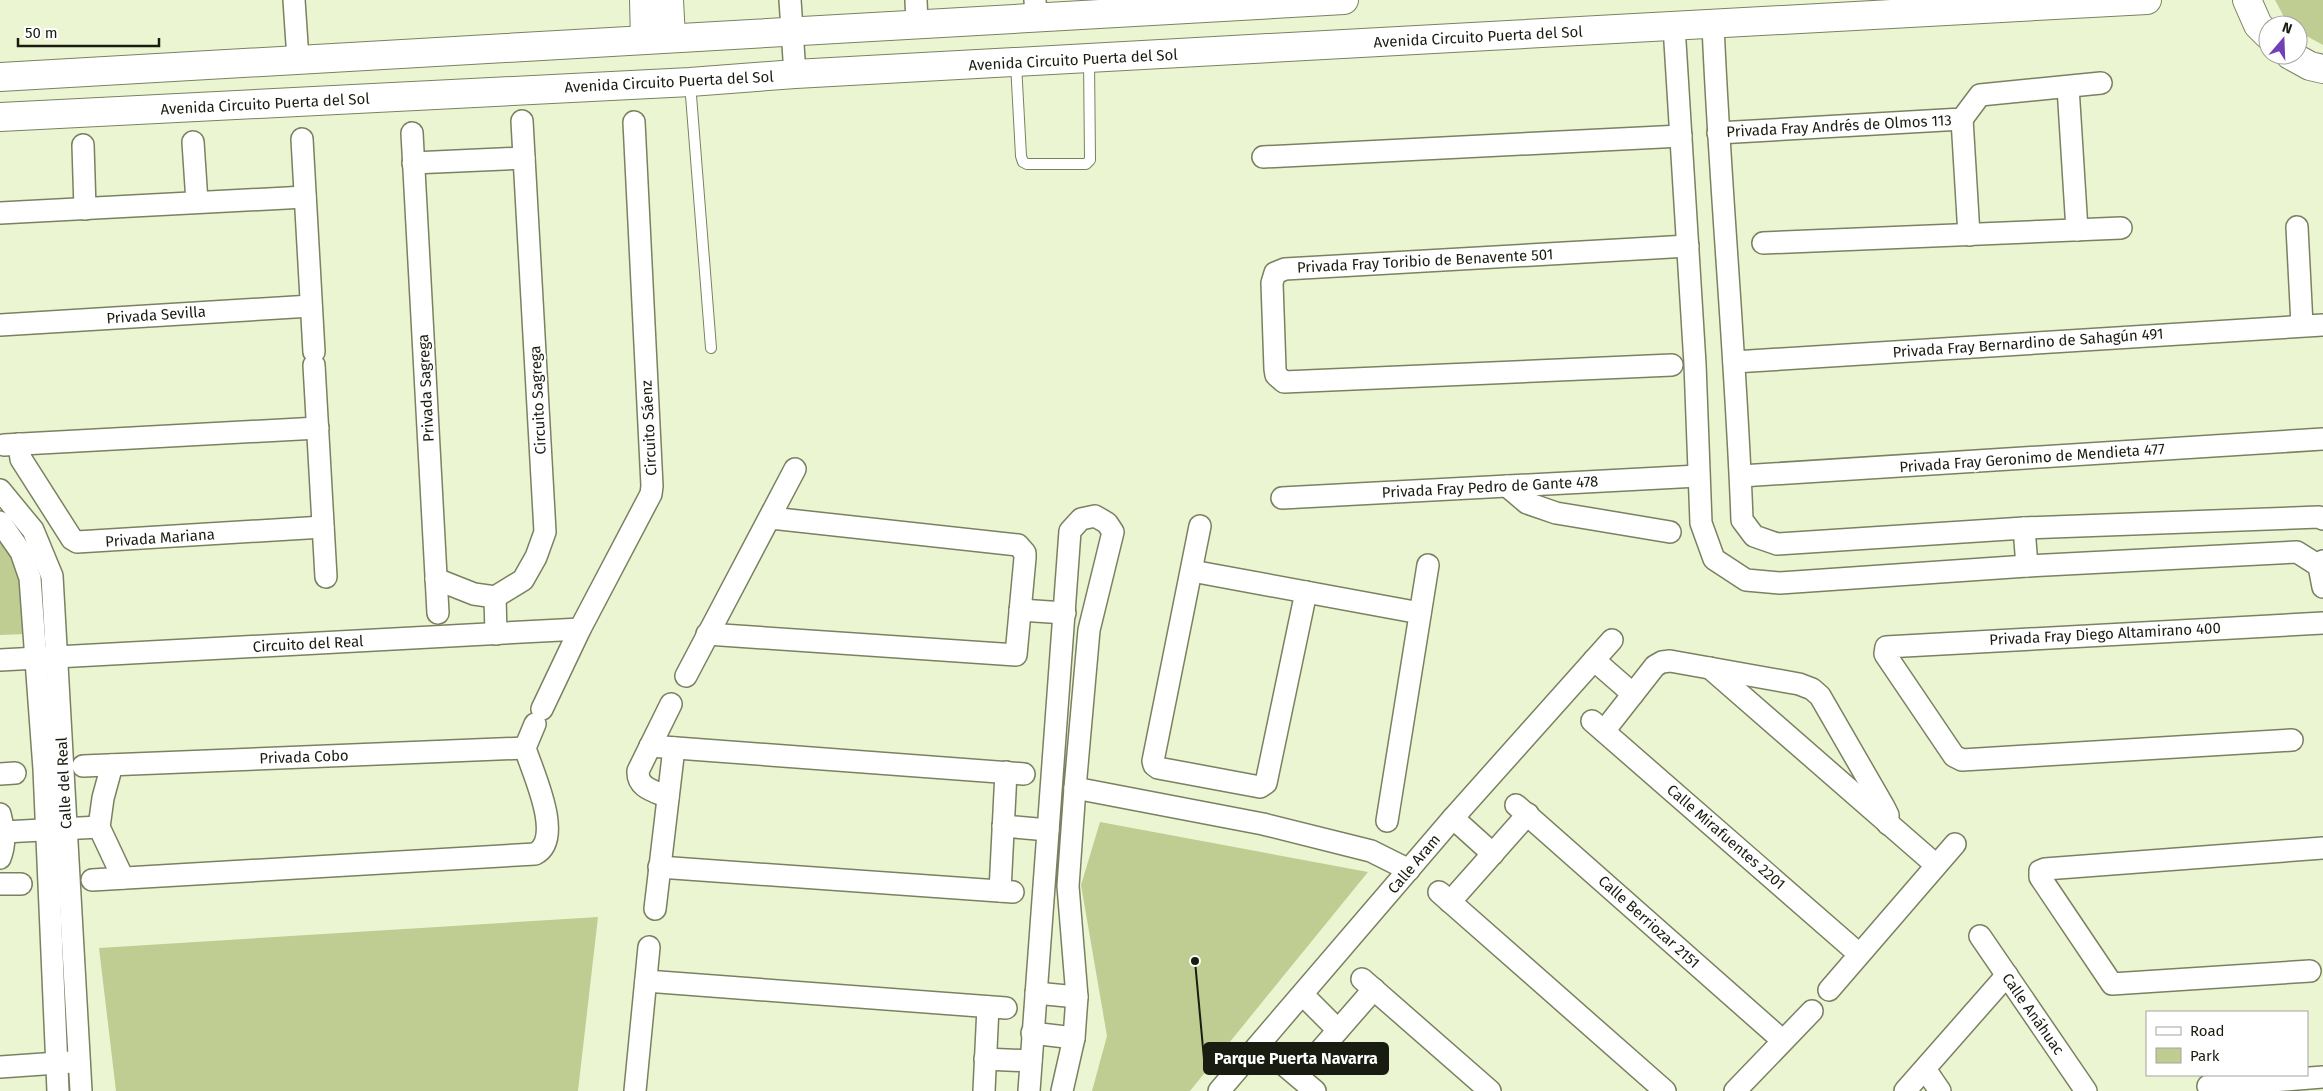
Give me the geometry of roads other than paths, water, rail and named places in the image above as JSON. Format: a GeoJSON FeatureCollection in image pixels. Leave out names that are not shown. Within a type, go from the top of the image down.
{"type":"FeatureCollection","features":[{"type":"Feature","properties":{"kind":"street"},"geometry":{"type":"LineString","coordinates":[[294,0],[298,59]]}},
{"type":"Feature","properties":{"kind":"street"},"geometry":{"type":"LineString","coordinates":[[644,0],[658,39]]}},
{"type":"Feature","properties":{"kind":"street"},"geometry":{"type":"LineString","coordinates":[[658,39],[669,0]]}},
{"type":"Feature","properties":{"kind":"street"},"geometry":{"type":"LineString","coordinates":[[790,0],[795,74]]}},
{"type":"Feature","properties":{"kind":"street"},"geometry":{"type":"LineString","coordinates":[[0,77],[792,32],[917,12],[1344,0]]}},
{"type":"Feature","properties":{"kind":"street","name":"Avenida Circuito Puerta del Sol"},"geometry":{"type":"LineString","coordinates":[[0,117],[690,82],[795,74],[2147,0]]}},
{"type":"Feature","properties":{"kind":"street"},"geometry":{"type":"LineString","coordinates":[[2248,0],[2258,25]]}},
{"type":"Feature","properties":{"kind":"street"},"geometry":{"type":"LineString","coordinates":[[1714,25],[1718,133],[1734,362],[1742,520],[1754,536],[1777,544],[2024,528],[2319,517],[2323,519]]}},
{"type":"Feature","properties":{"kind":"street"},"geometry":{"type":"LineString","coordinates":[[1674,26],[1688,246],[1701,524],[1714,559],[1746,580],[1780,583],[2027,566],[2297,552],[2322,571]]}},
{"type":"Feature","properties":{"kind":"street"},"geometry":{"type":"LineString","coordinates":[[2308,65],[2323,70]]}},
{"type":"Feature","properties":{"kind":"street","name":"Privada Fray Andrés de Olmos 113"},"geometry":{"type":"LineString","coordinates":[[1718,133],[1962,119],[1980,95],[2101,83]]}},
{"type":"Feature","properties":{"kind":"street"},"geometry":{"type":"LineString","coordinates":[[2068,87],[2076,230]]}},
{"type":"Feature","properties":{"kind":"street"},"geometry":{"type":"LineString","coordinates":[[1962,119],[1969,235]]}},
{"type":"Feature","properties":{"kind":"street","name":"Circuito Sagrega"},"geometry":{"type":"LineString","coordinates":[[495,597],[523,580],[536,557],[545,532],[522,121]]}},
{"type":"Feature","properties":{"kind":"street","name":"Circuito Sáenz"},"geometry":{"type":"LineString","coordinates":[[525,748],[580,629],[651,494],[634,122]]}},
{"type":"Feature","properties":{"kind":"street","name":"Privada Sagrega"},"geometry":{"type":"LineString","coordinates":[[412,133],[438,613]]}},
{"type":"Feature","properties":{"kind":"street"},"geometry":{"type":"LineString","coordinates":[[1263,156],[1681,136]]}},
{"type":"Feature","properties":{"kind":"street"},"geometry":{"type":"LineString","coordinates":[[302,139],[326,577]]}},
{"type":"Feature","properties":{"kind":"street"},"geometry":{"type":"LineString","coordinates":[[193,142],[197,202]]}},
{"type":"Feature","properties":{"kind":"street"},"geometry":{"type":"LineString","coordinates":[[83,145],[85,209]]}},
{"type":"Feature","properties":{"kind":"street"},"geometry":{"type":"LineString","coordinates":[[413,163],[524,158]]}},
{"type":"Feature","properties":{"kind":"street"},"geometry":{"type":"LineString","coordinates":[[0,213],[305,196]]}},
{"type":"Feature","properties":{"kind":"street"},"geometry":{"type":"LineString","coordinates":[[2296,227],[2313,325]]}},
{"type":"Feature","properties":{"kind":"street"},"geometry":{"type":"LineString","coordinates":[[1762,244],[2121,228]]}},
{"type":"Feature","properties":{"kind":"street","name":"Privada Fray Toribio de Benavente 501"},"geometry":{"type":"LineString","coordinates":[[1672,365],[1284,382],[1276,375],[1275,369],[1272,283],[1275,273],[1285,269],[1688,246]]}},
{"type":"Feature","properties":{"kind":"street","name":"Privada Sevilla"},"geometry":{"type":"LineString","coordinates":[[0,325],[311,306]]}},
{"type":"Feature","properties":{"kind":"street","name":"Privada Fray Bernardino de Sahagún 491"},"geometry":{"type":"LineString","coordinates":[[1734,362],[2313,325]]}},
{"type":"Feature","properties":{"kind":"street","name":"Privada Mariana"},"geometry":{"type":"LineString","coordinates":[[318,428],[12,445],[34,476],[72,539],[77,542],[323,527]]}},
{"type":"Feature","properties":{"kind":"street","name":"Privada Fray Geronimo de Mendieta 477"},"geometry":{"type":"LineString","coordinates":[[1741,476],[2323,439]]}},
{"type":"Feature","properties":{"kind":"street"},"geometry":{"type":"LineString","coordinates":[[686,676],[771,518],[795,469]]}},
{"type":"Feature","properties":{"kind":"street"},"geometry":{"type":"LineString","coordinates":[[3,493],[34,476]]}},
{"type":"Feature","properties":{"kind":"street","name":"Privada Fray Pedro de Gante 478"},"geometry":{"type":"LineString","coordinates":[[1282,498],[1698,476]]}},
{"type":"Feature","properties":{"kind":"street"},"geometry":{"type":"LineString","coordinates":[[1508,486],[1527,503],[1556,513],[1670,532]]}},
{"type":"Feature","properties":{"kind":"street","name":"Calle del Real"},"geometry":{"type":"LineString","coordinates":[[3,493],[33,530],[52,576],[58,657],[56,830]]}},
{"type":"Feature","properties":{"kind":"street"},"geometry":{"type":"LineString","coordinates":[[1029,1091],[1070,531],[1081,519],[1095,516],[1107,523],[1112,532],[1089,630],[1068,886],[1078,997],[1074,1038],[1062,1091]]}},
{"type":"Feature","properties":{"kind":"street"},"geometry":{"type":"LineString","coordinates":[[707,634],[1016,655],[1025,558],[1025,553],[1018,545],[771,518]]}},
{"type":"Feature","properties":{"kind":"street","name":"Calle del Real"},"geometry":{"type":"LineString","coordinates":[[0,522],[20,552],[30,578],[36,658],[56,830],[63,941],[80,1062],[81,1091]]}},
{"type":"Feature","properties":{"kind":"street"},"geometry":{"type":"LineString","coordinates":[[1200,526],[1153,761],[1154,765],[1158,768],[1260,787],[1266,783],[1306,592]]}},
{"type":"Feature","properties":{"kind":"street"},"geometry":{"type":"LineString","coordinates":[[2024,528],[2027,566]]}},
{"type":"Feature","properties":{"kind":"street"},"geometry":{"type":"LineString","coordinates":[[1387,821],[1428,565]]}},
{"type":"Feature","properties":{"kind":"street"},"geometry":{"type":"LineString","coordinates":[[1192,571],[1420,613]]}},
{"type":"Feature","properties":{"kind":"street"},"geometry":{"type":"LineString","coordinates":[[436,579],[474,594],[495,597],[496,634]]}},
{"type":"Feature","properties":{"kind":"street"},"geometry":{"type":"LineString","coordinates":[[1020,610],[1065,613]]}},
{"type":"Feature","properties":{"kind":"street","name":"Privada Fray Diego Altamirano 400"},"geometry":{"type":"LineString","coordinates":[[2292,740],[1962,760],[1954,756],[1885,654],[1886,647],[2323,622]]}},
{"type":"Feature","properties":{"kind":"street","name":"Circuito del Real"},"geometry":{"type":"LineString","coordinates":[[0,660],[580,629]]}},
{"type":"Feature","properties":{"kind":"street","name":"Calle Aram"},"geometry":{"type":"LineString","coordinates":[[1218,1091],[1303,995],[1454,818],[1612,640]]}},
{"type":"Feature","properties":{"kind":"street"},"geometry":{"type":"LineString","coordinates":[[1594,660],[1633,694],[1655,666],[1662,662],[1670,661],[1799,684],[1812,689],[1820,696],[1884,807],[1888,815],[1888,824]]}},
{"type":"Feature","properties":{"kind":"street"},"geometry":{"type":"LineString","coordinates":[[1709,667],[1936,865]]}},
{"type":"Feature","properties":{"kind":"street","name":"Calle Mirafuentes 2201"},"geometry":{"type":"LineString","coordinates":[[1633,694],[1598,726],[1860,954]]}},
{"type":"Feature","properties":{"kind":"street"},"geometry":{"type":"LineString","coordinates":[[668,798],[642,785],[638,779],[638,771],[671,704]]}},
{"type":"Feature","properties":{"kind":"street"},"geometry":{"type":"LineString","coordinates":[[650,746],[1015,773],[1003,826],[1006,891],[658,867]]}},
{"type":"Feature","properties":{"kind":"street"},"geometry":{"type":"LineString","coordinates":[[92,880],[535,854],[541,851],[544,845],[548,818],[525,748]]}},
{"type":"Feature","properties":{"kind":"street","name":"Privada Cobo"},"geometry":{"type":"LineString","coordinates":[[83,766],[525,748]]}},
{"type":"Feature","properties":{"kind":"street"},"geometry":{"type":"LineString","coordinates":[[655,909],[658,867],[674,748]]}},
{"type":"Feature","properties":{"kind":"street"},"geometry":{"type":"LineString","coordinates":[[112,765],[103,798],[99,827],[123,878]]}},
{"type":"Feature","properties":{"kind":"street"},"geometry":{"type":"LineString","coordinates":[[1203,812],[1210,778]]}},
{"type":"Feature","properties":{"kind":"street"},"geometry":{"type":"LineString","coordinates":[[1075,788],[1263,824],[1371,851],[1409,870]]}},
{"type":"Feature","properties":{"kind":"street","name":"Calle Berriozar 2151"},"geometry":{"type":"LineString","coordinates":[[1493,854],[1522,809],[1782,1040]]}},
{"type":"Feature","properties":{"kind":"street"},"geometry":{"type":"LineString","coordinates":[[1454,818],[1493,854],[1444,897],[1665,1091]]}},
{"type":"Feature","properties":{"kind":"street"},"geometry":{"type":"LineString","coordinates":[[0,858],[4,848],[2,823],[56,830],[99,827]]}},
{"type":"Feature","properties":{"kind":"street"},"geometry":{"type":"LineString","coordinates":[[1003,826],[1048,830]]}},
{"type":"Feature","properties":{"kind":"street"},"geometry":{"type":"LineString","coordinates":[[1829,990],[1955,844]]}},
{"type":"Feature","properties":{"kind":"street"},"geometry":{"type":"LineString","coordinates":[[2310,971],[2112,984],[2108,981],[2040,877],[2040,872],[2045,869],[2323,848]]}},
{"type":"Feature","properties":{"kind":"street","name":"Calle Anáhuac"},"geometry":{"type":"LineString","coordinates":[[1980,936],[2086,1091]]}},
{"type":"Feature","properties":{"kind":"street","name":"Calle del Real"},"geometry":{"type":"LineString","coordinates":[[58,1091],[57,1063],[63,941]]}},
{"type":"Feature","properties":{"kind":"street"},"geometry":{"type":"LineString","coordinates":[[635,1091],[649,947]]}},
{"type":"Feature","properties":{"kind":"street"},"geometry":{"type":"LineString","coordinates":[[1905,1091],[2007,976]]}},
{"type":"Feature","properties":{"kind":"street"},"geometry":{"type":"LineString","coordinates":[[646,981],[997,1007],[985,1059],[984,1091]]}},
{"type":"Feature","properties":{"kind":"street"},"geometry":{"type":"LineString","coordinates":[[1315,1091],[1290,1070],[1338,1030],[1368,984],[1490,1091]]}},
{"type":"Feature","properties":{"kind":"street"},"geometry":{"type":"LineString","coordinates":[[1036,993],[1078,997]]}},
{"type":"Feature","properties":{"kind":"street"},"geometry":{"type":"LineString","coordinates":[[1303,995],[1338,1030]]}},
{"type":"Feature","properties":{"kind":"street"},"geometry":{"type":"LineString","coordinates":[[1735,1091],[1782,1040],[1812,1012]]}},
{"type":"Feature","properties":{"kind":"street"},"geometry":{"type":"LineString","coordinates":[[1032,1033],[1074,1038]]}},
{"type":"Feature","properties":{"kind":"street"},"geometry":{"type":"LineString","coordinates":[[985,1059],[1031,1061]]}},
{"type":"Feature","properties":{"kind":"street"},"geometry":{"type":"LineString","coordinates":[[0,1067],[80,1062]]}},
{"type":"Feature","properties":{"kind":"street"},"geometry":{"type":"LineString","coordinates":[[1925,1069],[1940,1091]]}},
{"type":"Feature","properties":{"kind":"street"},"geometry":{"type":"LineString","coordinates":[[2208,1086],[2247,1087],[2323,1077]]}},
{"type":"Feature","properties":{"kind":"lane"},"geometry":{"type":"LineString","coordinates":[[1016,63],[1021,156],[1023,162],[1027,164],[1086,164],[1090,160],[1089,59]]}},
{"type":"Feature","properties":{"kind":"lane"},"geometry":{"type":"LineString","coordinates":[[690,82],[711,348]]}},
{"type":"Feature","properties":{"kind":"place","name":"Parque Puerta Navarra"},"geometry":{"type":"Point","coordinates":[1195,961]}}]}
